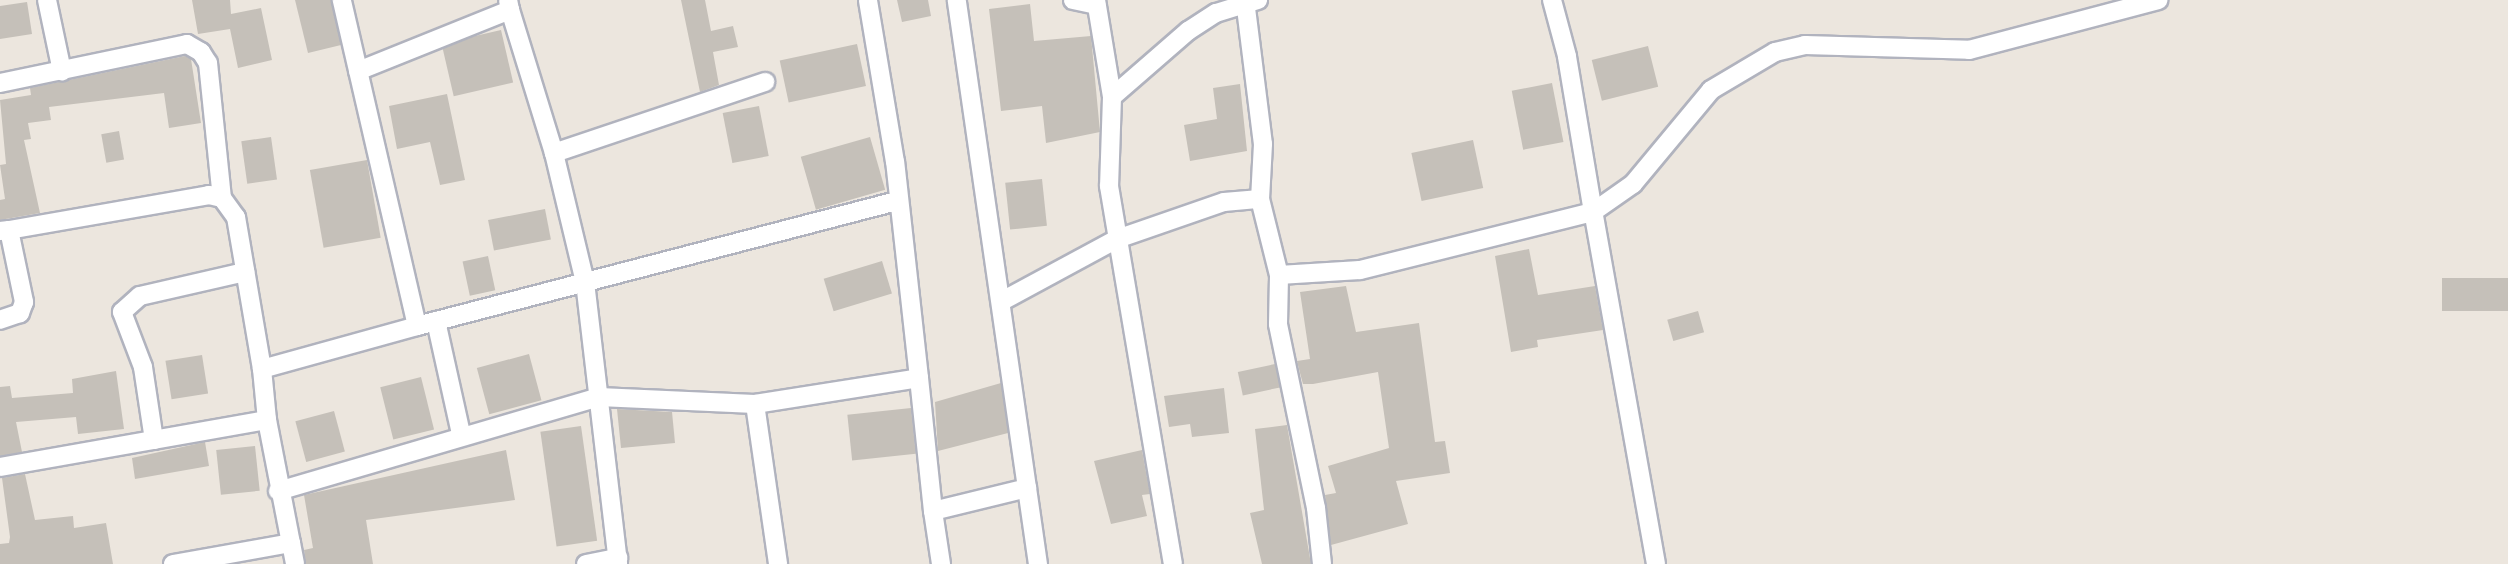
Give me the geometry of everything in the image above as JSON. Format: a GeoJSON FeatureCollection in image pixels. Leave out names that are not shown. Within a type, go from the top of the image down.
{"type":"FeatureCollection","features":[{"type":"Feature","properties":{"kind":"street"},"geometry":{"type":"LineString","coordinates":[[47,0],[62,71]]}},
{"type":"Feature","properties":{"kind":"street"},"geometry":{"type":"LineString","coordinates":[[342,0],[417,326]]}},
{"type":"Feature","properties":{"kind":"street"},"geometry":{"type":"LineString","coordinates":[[868,0],[898,201],[940,564]]}},
{"type":"Feature","properties":{"kind":"street"},"geometry":{"type":"LineString","coordinates":[[957,0],[1004,300],[1038,564]]}},
{"type":"Feature","properties":{"kind":"street"},"geometry":{"type":"LineString","coordinates":[[1072,0],[1096,3],[1112,97],[1109,186],[1173,564]]}},
{"type":"Feature","properties":{"kind":"street"},"geometry":{"type":"LineString","coordinates":[[1552,0],[1567,56],[1656,564]]}},
{"type":"Feature","properties":{"kind":"street"},"geometry":{"type":"LineString","coordinates":[[1279,274],[1360,270],[1593,212],[1633,184],[1712,90],[1775,52],[1805,45],[1969,50],[2158,0]]}},
{"type":"Feature","properties":{"kind":"street"},"geometry":{"type":"LineString","coordinates":[[1112,97],[1188,30],[1216,13],[1249,1],[1263,144],[1260,199],[1279,274],[1278,324],[1317,508],[1322,564]]}},
{"type":"Feature","properties":{"kind":"street"},"geometry":{"type":"LineString","coordinates":[[358,70],[509,5],[554,153],[585,282],[618,561],[586,564]]}},
{"type":"Feature","properties":{"kind":"street"},"geometry":{"type":"LineString","coordinates":[[0,83],[187,44],[201,52],[208,63],[222,198],[236,217],[262,369],[278,491],[296,564]]}},
{"type":"Feature","properties":{"kind":"street"},"geometry":{"type":"LineString","coordinates":[[554,153],[765,82]]}},
{"type":"Feature","properties":{"kind":"street"},"geometry":{"type":"LineString","coordinates":[[0,320],[20,313],[24,302],[4,231],[209,195],[222,198]]}},
{"type":"Feature","properties":{"kind":"street"},"geometry":{"type":"LineString","coordinates":[[1004,300],[1117,239],[1224,202],[1260,199]]}},
{"type":"Feature","properties":{"kind":"street"},"geometry":{"type":"LineString","coordinates":[[262,369],[417,326],[898,201]]}},
{"type":"Feature","properties":{"kind":"street"},"geometry":{"type":"LineString","coordinates":[[154,440],[143,367],[122,312],[140,296],[245,272]]}},
{"type":"Feature","properties":{"kind":"street"},"geometry":{"type":"LineString","coordinates":[[436,321],[461,434]]}},
{"type":"Feature","properties":{"kind":"street"},"geometry":{"type":"LineString","coordinates":[[278,491],[461,434],[599,397],[756,404],[919,378]]}},
{"type":"Feature","properties":{"kind":"street"},"geometry":{"type":"LineString","coordinates":[[756,404],[778,564]]}},
{"type":"Feature","properties":{"kind":"street"},"geometry":{"type":"LineString","coordinates":[[0,467],[267,420]]}},
{"type":"Feature","properties":{"kind":"street"},"geometry":{"type":"LineString","coordinates":[[933,511],[1028,488]]}},
{"type":"Feature","properties":{"kind":"street"},"geometry":{"type":"LineString","coordinates":[[173,564],[291,543]]}},
{"type":"Feature","properties":{"kind":"building"},"geometry":{"type":"Polygon","coordinates":[[[192,0],[230,0],[231,14],[261,8],[272,60],[238,68],[230,29],[198,34],[192,0]]]}},
{"type":"Feature","properties":{"kind":"building"},"geometry":{"type":"Polygon","coordinates":[[[295,0],[331,0],[341,45],[308,53],[295,0]]]}},
{"type":"Feature","properties":{"kind":"building"},"geometry":{"type":"Polygon","coordinates":[[[681,0],[705,0],[711,31],[733,26],[738,47],[713,52],[719,85],[700,92],[681,0]]]}},
{"type":"Feature","properties":{"kind":"building"},"geometry":{"type":"Polygon","coordinates":[[[897,0],[928,0],[931,16],[902,22],[897,0]]]}},
{"type":"Feature","properties":{"kind":"building"},"geometry":{"type":"Polygon","coordinates":[[[27,2],[32,34],[0,39],[0,6],[27,2]]]}},
{"type":"Feature","properties":{"kind":"building"},"geometry":{"type":"Polygon","coordinates":[[[1030,4],[1034,41],[1091,36],[1100,132],[1046,143],[1042,106],[1001,111],[989,9],[1030,4]]]}},
{"type":"Feature","properties":{"kind":"building"},"geometry":{"type":"Polygon","coordinates":[[[501,30],[513,83],[454,96],[442,44],[501,30]]]}},
{"type":"Feature","properties":{"kind":"building"},"geometry":{"type":"Polygon","coordinates":[[[857,44],[866,86],[789,102],[780,60],[857,44]]]}},
{"type":"Feature","properties":{"kind":"building"},"geometry":{"type":"Polygon","coordinates":[[[1648,46],[1658,87],[1602,101],[1592,60],[1648,46]]]}},
{"type":"Feature","properties":{"kind":"building"},"geometry":{"type":"Polygon","coordinates":[[[185,56],[191,59],[201,123],[169,128],[164,93],[49,107],[51,120],[28,123],[31,139],[24,140],[40,213],[0,220],[0,200],[5,199],[0,165],[6,164],[0,100],[31,95],[30,88],[185,56]]]}},
{"type":"Feature","properties":{"kind":"building"},"geometry":{"type":"Polygon","coordinates":[[[1552,83],[1563,142],[1523,150],[1512,91],[1552,83]]]}},
{"type":"Feature","properties":{"kind":"building"},"geometry":{"type":"Polygon","coordinates":[[[1240,84],[1247,151],[1190,161],[1184,125],[1217,119],[1213,88],[1240,84]]]}},
{"type":"Feature","properties":{"kind":"building"},"geometry":{"type":"Polygon","coordinates":[[[447,94],[465,180],[440,185],[430,142],[397,149],[389,106],[447,94]]]}},
{"type":"Feature","properties":{"kind":"building"},"geometry":{"type":"Polygon","coordinates":[[[759,106],[769,156],[732,163],[723,113],[759,106]]]}},
{"type":"Feature","properties":{"kind":"building"},"geometry":{"type":"Polygon","coordinates":[[[119,131],[124,160],[106,163],[101,134],[119,131]]]}},
{"type":"Feature","properties":{"kind":"building"},"geometry":{"type":"Polygon","coordinates":[[[271,137],[277,180],[247,184],[241,141],[271,137]]]}},
{"type":"Feature","properties":{"kind":"building"},"geometry":{"type":"Polygon","coordinates":[[[870,137],[885,190],[816,210],[801,157],[870,137]]]}},
{"type":"Feature","properties":{"kind":"building"},"geometry":{"type":"Polygon","coordinates":[[[1473,140],[1483,188],[1422,201],[1411,153],[1473,140]]]}},
{"type":"Feature","properties":{"kind":"building"},"geometry":{"type":"Polygon","coordinates":[[[367,160],[381,238],[324,248],[310,170],[367,160]]]}},
{"type":"Feature","properties":{"kind":"building"},"geometry":{"type":"Polygon","coordinates":[[[1042,179],[1047,226],[1010,230],[1005,183],[1042,179]]]}},
{"type":"Feature","properties":{"kind":"building"},"geometry":{"type":"Polygon","coordinates":[[[545,209],[551,239],[494,250],[488,220],[545,209]]]}},
{"type":"Feature","properties":{"kind":"building"},"geometry":{"type":"Polygon","coordinates":[[[1529,249],[1538,295],[1595,286],[1603,330],[1537,340],[1538,347],[1511,352],[1495,256],[1529,249]]]}},
{"type":"Feature","properties":{"kind":"building"},"geometry":{"type":"Polygon","coordinates":[[[488,256],[495,290],[470,296],[463,261],[488,256]]]}},
{"type":"Feature","properties":{"kind":"building"},"geometry":{"type":"Polygon","coordinates":[[[882,261],[892,294],[834,311],[824,279],[882,261]]]}},
{"type":"Feature","properties":{"kind":"building"},"geometry":{"type":"Polygon","coordinates":[[[2442,278],[2508,278],[2508,311],[2442,311],[2442,278]]]}},
{"type":"Feature","properties":{"kind":"building"},"geometry":{"type":"Polygon","coordinates":[[[1346,286],[1356,332],[1419,323],[1435,442],[1445,441],[1450,473],[1396,481],[1408,524],[1331,545],[1325,495],[1336,493],[1328,466],[1389,448],[1378,372],[1313,384],[1303,384],[1300,373],[1297,361],[1310,359],[1300,292],[1346,286]]]}},
{"type":"Feature","properties":{"kind":"building"},"geometry":{"type":"Polygon","coordinates":[[[1698,311],[1704,332],[1673,341],[1667,320],[1698,311]]]}},
{"type":"Feature","properties":{"kind":"building"},"geometry":{"type":"Polygon","coordinates":[[[529,354],[541,400],[489,414],[477,368],[529,354]]]}},
{"type":"Feature","properties":{"kind":"building"},"geometry":{"type":"Polygon","coordinates":[[[202,355],[208,394],[172,399],[165,361],[202,355]]]}},
{"type":"Feature","properties":{"kind":"building"},"geometry":{"type":"Polygon","coordinates":[[[1275,364],[1280,387],[1243,395],[1238,372],[1275,364]]]}},
{"type":"Feature","properties":{"kind":"building"},"geometry":{"type":"Polygon","coordinates":[[[116,371],[124,429],[78,434],[76,417],[16,422],[22,452],[0,456],[0,387],[10,386],[12,398],[73,393],[72,379],[116,371]]]}},
{"type":"Feature","properties":{"kind":"building"},"geometry":{"type":"Polygon","coordinates":[[[421,377],[434,429],[393,440],[380,387],[421,377]]]}},
{"type":"Feature","properties":{"kind":"building"},"geometry":{"type":"Polygon","coordinates":[[[1001,383],[1008,433],[938,451],[935,402],[1001,383]]]}},
{"type":"Feature","properties":{"kind":"building"},"geometry":{"type":"Polygon","coordinates":[[[1224,388],[1229,433],[1192,437],[1190,424],[1169,427],[1164,396],[1224,388]]]}},
{"type":"Feature","properties":{"kind":"building"},"geometry":{"type":"Polygon","coordinates":[[[911,408],[916,454],[852,460],[847,415],[911,408]]]}},
{"type":"Feature","properties":{"kind":"building"},"geometry":{"type":"Polygon","coordinates":[[[617,409],[672,412],[675,443],[621,448],[617,409]]]}},
{"type":"Feature","properties":{"kind":"building"},"geometry":{"type":"Polygon","coordinates":[[[334,411],[345,452],[306,462],[295,421],[334,411]]]}},
{"type":"Feature","properties":{"kind":"building"},"geometry":{"type":"Polygon","coordinates":[[[1287,425],[1311,564],[1262,564],[1250,513],[1264,510],[1255,429],[1287,425]]]}},
{"type":"Feature","properties":{"kind":"building"},"geometry":{"type":"Polygon","coordinates":[[[581,426],[597,541],[557,547],[540,432],[581,426]]]}},
{"type":"Feature","properties":{"kind":"building"},"geometry":{"type":"Polygon","coordinates":[[[205,442],[209,466],[135,479],[132,458],[205,442]]]}},
{"type":"Feature","properties":{"kind":"building"},"geometry":{"type":"Polygon","coordinates":[[[255,446],[260,491],[221,495],[216,450],[255,446]]]}},
{"type":"Feature","properties":{"kind":"building"},"geometry":{"type":"Polygon","coordinates":[[[506,450],[515,500],[366,520],[373,564],[306,564],[304,550],[313,548],[304,495],[506,450]]]}},
{"type":"Feature","properties":{"kind":"building"},"geometry":{"type":"Polygon","coordinates":[[[1142,450],[1150,494],[1142,495],[1147,516],[1111,524],[1094,461],[1142,450]]]}},
{"type":"Feature","properties":{"kind":"building"},"geometry":{"type":"Polygon","coordinates":[[[25,474],[35,520],[73,516],[74,528],[106,523],[113,564],[0,564],[0,544],[9,543],[10,537],[2,478],[25,474]]]}}]}
